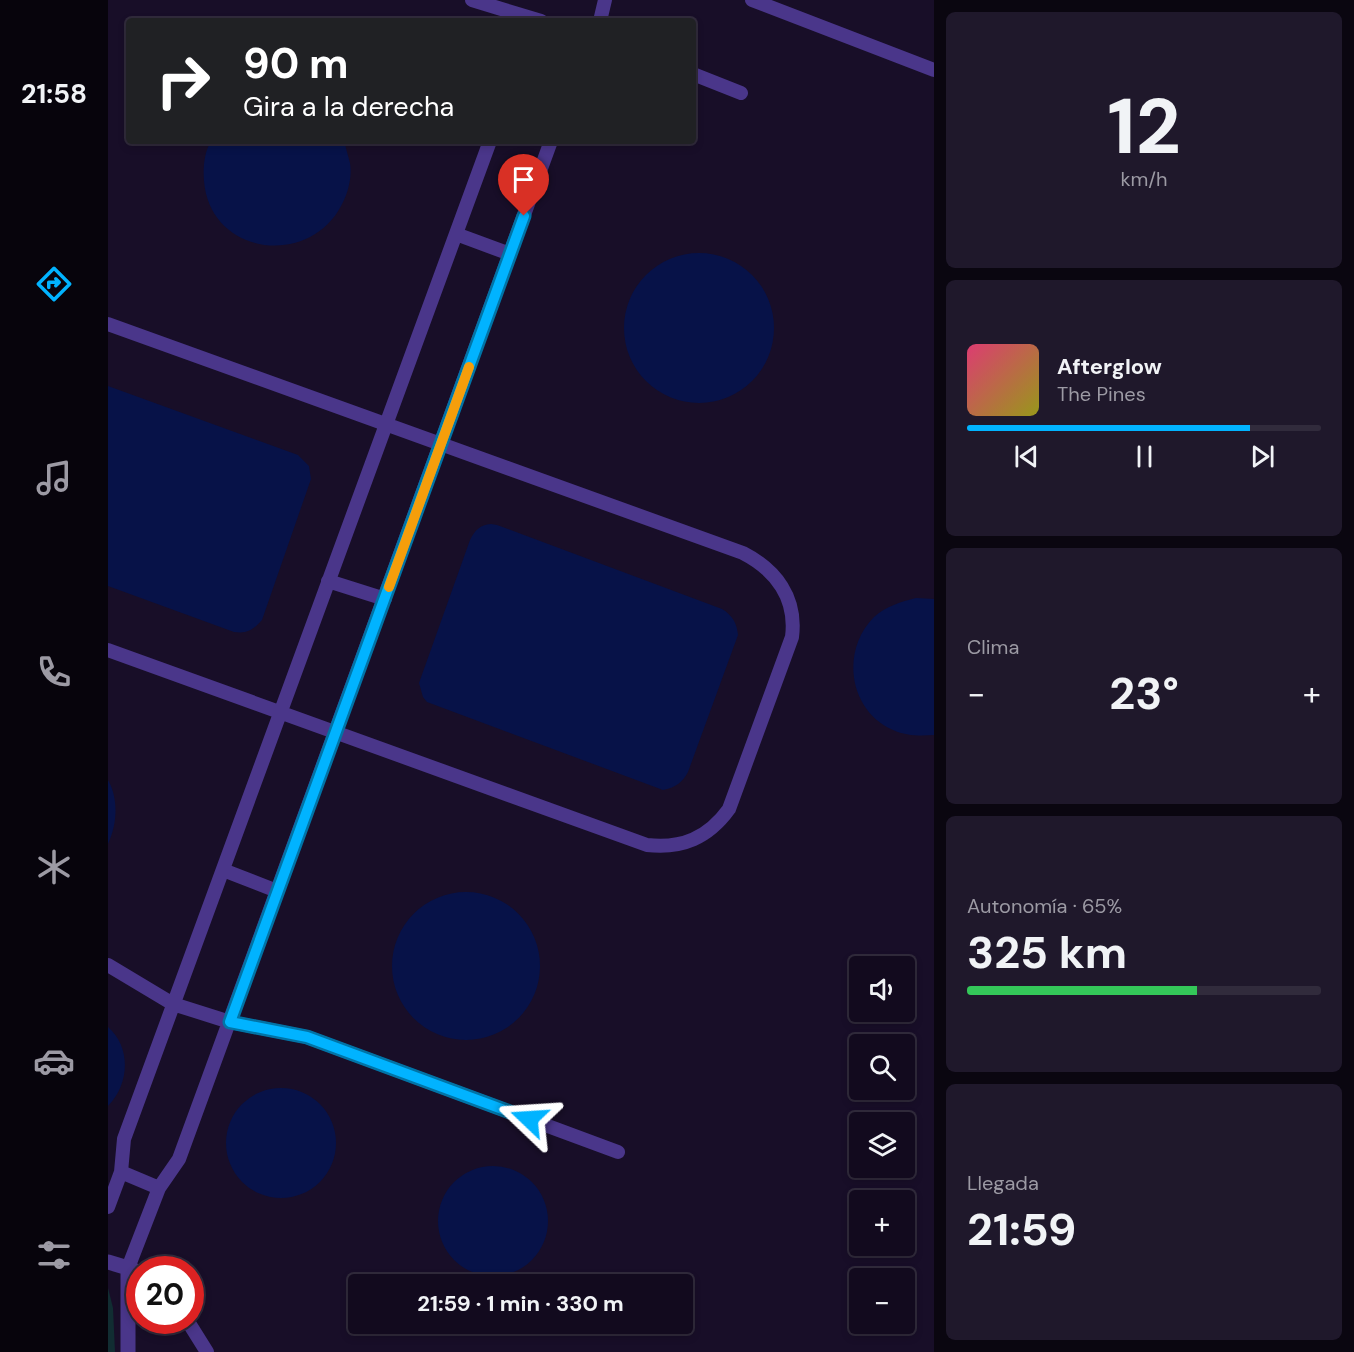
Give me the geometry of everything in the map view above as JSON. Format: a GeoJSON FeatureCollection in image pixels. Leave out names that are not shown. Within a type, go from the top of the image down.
{"type":"FeatureCollection","features":[{"type":"Feature","properties":{"kind":"street"},"geometry":{"type":"LineString","coordinates":[[108,1262],[126,1268]]}},
{"type":"Feature","properties":{"kind":"street"},"geometry":{"type":"LineString","coordinates":[[128,1352],[129,1334]]}},
{"type":"Feature","properties":{"kind":"lane"},"geometry":{"type":"LineString","coordinates":[[472,0],[511,17],[519,0]]}},
{"type":"Feature","properties":{"kind":"lane"},"geometry":{"type":"LineString","coordinates":[[601,18],[605,0]]}},
{"type":"Feature","properties":{"kind":"lane"},"geometry":{"type":"LineString","coordinates":[[752,0],[934,70]]}},
{"type":"Feature","properties":{"kind":"lane"},"geometry":{"type":"LineString","coordinates":[[696,75],[741,93]]}},
{"type":"Feature","properties":{"kind":"lane"},"geometry":{"type":"LineString","coordinates":[[108,1207],[121,1172],[124,1138],[489,144]]}},
{"type":"Feature","properties":{"kind":"lane"},"geometry":{"type":"LineString","coordinates":[[138,1256],[159,1188],[179,1159],[230,1022],[550,144]]}},
{"type":"Feature","properties":{"kind":"lane"},"geometry":{"type":"LineString","coordinates":[[456,234],[510,254]]}},
{"type":"Feature","properties":{"kind":"lane"},"geometry":{"type":"LineString","coordinates":[[108,324],[743,553],[757,560],[779,582],[787,595],[794,624],[788,648],[729,809],[720,822],[708,832],[694,840],[663,847],[647,844],[108,650]]}},
{"type":"Feature","properties":{"kind":"lane"},"geometry":{"type":"LineString","coordinates":[[328,581],[385,599]]}},
{"type":"Feature","properties":{"kind":"lane"},"geometry":{"type":"LineString","coordinates":[[223,870],[277,891]]}},
{"type":"Feature","properties":{"kind":"lane"},"geometry":{"type":"LineString","coordinates":[[108,965],[173,1004],[230,1022],[307,1037],[618,1152]]}},
{"type":"Feature","properties":{"kind":"lane"},"geometry":{"type":"LineString","coordinates":[[121,1172],[159,1188]]}},
{"type":"Feature","properties":{"kind":"lane"},"geometry":{"type":"LineString","coordinates":[[196,1334],[207,1352]]}},
{"type":"Feature","properties":{"kind":"green space"},"geometry":{"type":"Polygon","coordinates":[[[108,1288],[113,1308],[115,1352],[108,1352],[108,1288]]]}},
{"type":"Feature","properties":{"kind":"shaded area"},"geometry":{"type":"Polygon","coordinates":[[[210,144],[345,144],[351,172],[349,187],[344,200],[330,222],[310,237],[288,244],[265,245],[243,239],[224,226],[211,206],[204,181],[205,156],[210,144]]]}},
{"type":"Feature","properties":{"kind":"shaded area"},"geometry":{"type":"Polygon","coordinates":[[[699,253],[728,259],[752,275],[768,299],[774,328],[768,357],[752,381],[728,397],[699,403],[670,397],[646,381],[630,357],[624,328],[630,299],[646,275],[670,259],[699,253]]]}},
{"type":"Feature","properties":{"kind":"shaded area"},"geometry":{"type":"Polygon","coordinates":[[[108,386],[298,455],[309,466],[311,479],[262,620],[253,629],[246,632],[234,632],[108,586],[108,386]]]}},
{"type":"Feature","properties":{"kind":"shaded area"},"geometry":{"type":"Polygon","coordinates":[[[491,524],[722,609],[729,614],[735,623],[738,635],[688,772],[678,784],[663,790],[427,702],[423,697],[419,683],[470,540],[478,529],[491,524]]]}},
{"type":"Feature","properties":{"kind":"shaded area"},"geometry":{"type":"Polygon","coordinates":[[[916,598],[934,599],[934,735],[903,733],[878,721],[867,709],[859,695],[854,679],[853,663],[856,646],[863,631],[874,617],[884,610],[916,598]]]}},
{"type":"Feature","properties":{"kind":"shaded area"},"geometry":{"type":"Polygon","coordinates":[[[108,780],[114,795],[116,812],[108,844],[108,780]]]}},
{"type":"Feature","properties":{"kind":"shaded area"},"geometry":{"type":"Polygon","coordinates":[[[466,892],[480,893],[494,898],[507,904],[518,914],[528,925],[534,938],[539,952],[539,980],[534,994],[528,1007],[518,1018],[507,1028],[494,1034],[480,1039],[466,1040],[452,1039],[438,1034],[425,1028],[414,1018],[404,1007],[398,994],[393,980],[392,966],[393,952],[398,938],[404,925],[414,914],[425,904],[438,898],[452,893],[466,892]]]}},
{"type":"Feature","properties":{"kind":"shaded area"},"geometry":{"type":"Polygon","coordinates":[[[108,1027],[121,1045],[125,1066],[120,1088],[108,1106],[108,1027]]]}},
{"type":"Feature","properties":{"kind":"shaded area"},"geometry":{"type":"Polygon","coordinates":[[[281,1088],[302,1092],[320,1104],[332,1122],[336,1143],[332,1164],[320,1182],[302,1194],[281,1198],[260,1194],[242,1182],[230,1164],[226,1143],[230,1122],[242,1104],[260,1092],[281,1088]]]}},
{"type":"Feature","properties":{"kind":"shaded area"},"geometry":{"type":"Polygon","coordinates":[[[482,1167],[504,1167],[524,1175],[539,1190],[547,1210],[547,1232],[539,1252],[524,1267],[507,1274],[479,1274],[462,1267],[447,1252],[439,1232],[439,1210],[447,1190],[462,1175],[482,1167]]]}},
{"type":"Feature","properties":{"kind":"slow traffic"},"geometry":{"type":"LineString","coordinates":[[389,587],[469,367]]}},
{"type":"Feature","properties":{"kind":"route"},"geometry":{"type":"LineString","coordinates":[[524,216],[230,1022],[307,1037],[529,1119]]}}]}
